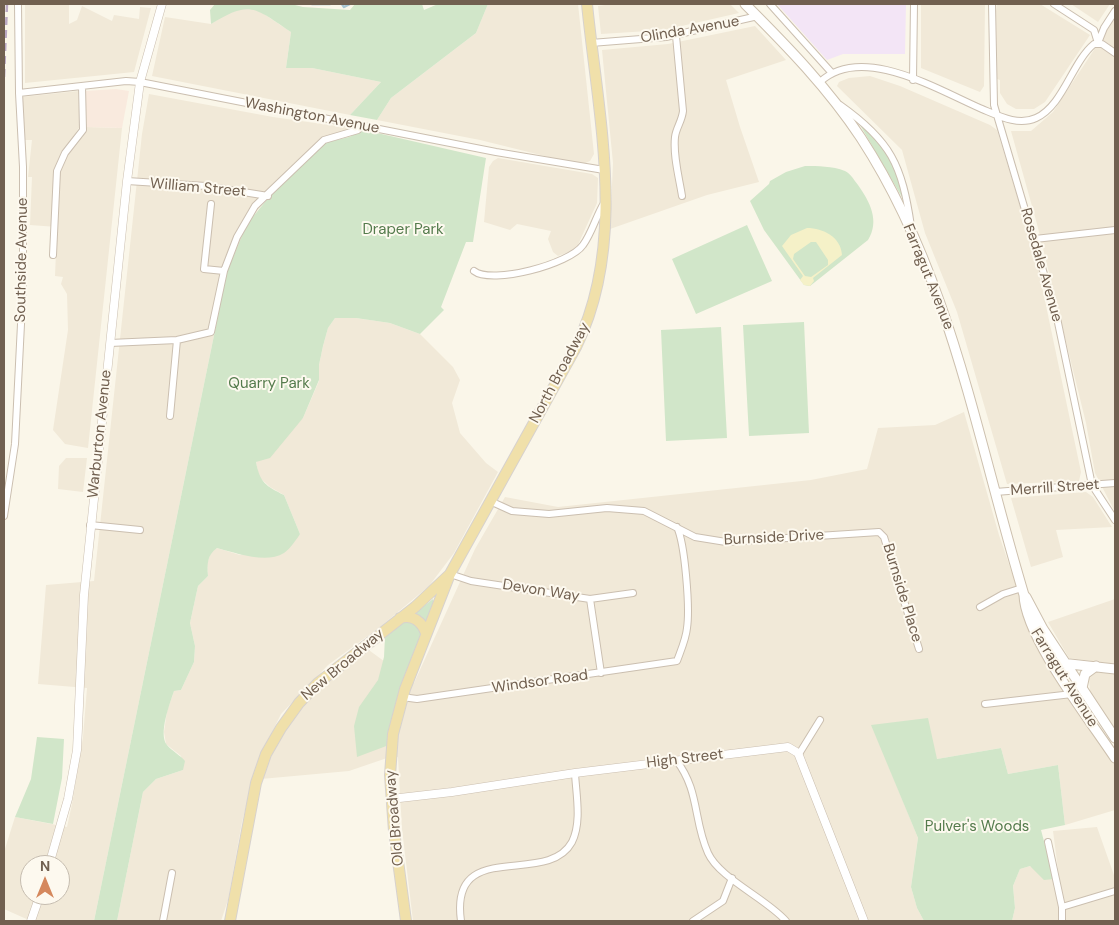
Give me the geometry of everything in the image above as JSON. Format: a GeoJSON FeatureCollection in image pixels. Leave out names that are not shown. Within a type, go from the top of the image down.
{"type":"FeatureCollection","features":[{"type":"Feature","properties":{"kind":"main road","name":"North Broadway"},"geometry":{"type":"LineString","coordinates":[[450,574],[566,365],[588,320],[600,272],[604,170],[587,4]]}},
{"type":"Feature","properties":{"kind":"main road","name":"Farragut Avenue"},"geometry":{"type":"LineString","coordinates":[[746,4],[820,82],[860,138],[884,177],[913,235],[930,274],[949,328],[1023,591],[1031,626],[1072,694],[1115,756]]}},
{"type":"Feature","properties":{"kind":"main road","name":"New Broadway"},"geometry":{"type":"LineString","coordinates":[[230,921],[256,783],[275,737],[299,703],[318,683],[400,618],[450,574]]}},
{"type":"Feature","properties":{"kind":"main road","name":"Old Broadway"},"geometry":{"type":"LineString","coordinates":[[406,921],[391,798],[391,753],[402,697],[426,633],[443,597],[450,574]]}},
{"type":"Feature","properties":{"kind":"main road","name":"Farragut Avenue"},"geometry":{"type":"LineString","coordinates":[[1023,591],[1065,663],[1115,738]]}},
{"type":"Feature","properties":{"kind":"main road"},"geometry":{"type":"LineString","coordinates":[[400,618],[405,616],[416,620],[426,633]]}},
{"type":"Feature","properties":{"kind":"main road"},"geometry":{"type":"LineString","coordinates":[[1053,663],[1115,669]]}},
{"type":"Feature","properties":{"kind":"main road"},"geometry":{"type":"LineString","coordinates":[[1082,688],[1085,674],[1096,666]]}},
{"type":"Feature","properties":{"kind":"street","name":"Southside Avenue"},"geometry":{"type":"LineString","coordinates":[[4,516],[16,444],[23,284],[23,167],[19,93],[18,4]]}},
{"type":"Feature","properties":{"kind":"street"},"geometry":{"type":"LineString","coordinates":[[770,4],[831,72]]}},
{"type":"Feature","properties":{"kind":"street"},"geometry":{"type":"LineString","coordinates":[[913,80],[914,4]]}},
{"type":"Feature","properties":{"kind":"street","name":"Rosedale Avenue"},"geometry":{"type":"LineString","coordinates":[[992,4],[992,94],[997,116],[1057,318],[1092,485],[1115,520]]}},
{"type":"Feature","properties":{"kind":"street"},"geometry":{"type":"LineString","coordinates":[[1054,4],[1094,30],[1098,43],[1115,52]]}},
{"type":"Feature","properties":{"kind":"street","name":"Warburton Avenue"},"geometry":{"type":"LineString","coordinates":[[52,855],[68,799],[77,750],[84,595],[90,525],[127,181],[140,82],[161,6]]}},
{"type":"Feature","properties":{"kind":"street"},"geometry":{"type":"LineString","coordinates":[[820,82],[831,72],[855,67],[872,67],[888,70],[997,116],[1022,121],[1042,115],[1048,110],[1091,47],[1098,43],[1104,28],[1115,11]]}},
{"type":"Feature","properties":{"kind":"street","name":"Olinda Avenue"},"geometry":{"type":"LineString","coordinates":[[591,43],[676,36],[758,16]]}},
{"type":"Feature","properties":{"kind":"street"},"geometry":{"type":"LineString","coordinates":[[676,36],[683,111],[682,119],[676,132],[675,148],[682,196]]}},
{"type":"Feature","properties":{"kind":"street","name":"Washington Avenue"},"geometry":{"type":"LineString","coordinates":[[19,93],[126,81],[140,82],[496,152],[604,170]]}},
{"type":"Feature","properties":{"kind":"street"},"geometry":{"type":"LineString","coordinates":[[53,255],[57,171],[65,153],[83,130],[82,86]]}},
{"type":"Feature","properties":{"kind":"street"},"geometry":{"type":"LineString","coordinates":[[833,100],[874,133],[892,154],[902,177],[913,235]]}},
{"type":"Feature","properties":{"kind":"street"},"geometry":{"type":"LineString","coordinates":[[110,343],[178,340],[211,332],[224,271],[244,222],[256,206],[324,140],[358,130],[361,125]]}},
{"type":"Feature","properties":{"kind":"street","name":"William Street"},"geometry":{"type":"LineString","coordinates":[[127,181],[206,186],[268,196]]}},
{"type":"Feature","properties":{"kind":"street"},"geometry":{"type":"LineString","coordinates":[[474,271],[487,277],[527,273],[567,257],[583,245],[604,202]]}},
{"type":"Feature","properties":{"kind":"street"},"geometry":{"type":"LineString","coordinates":[[211,204],[204,268],[224,271]]}},
{"type":"Feature","properties":{"kind":"street"},"geometry":{"type":"LineString","coordinates":[[1035,239],[1115,230]]}},
{"type":"Feature","properties":{"kind":"street"},"geometry":{"type":"LineString","coordinates":[[170,416],[178,340]]}},
{"type":"Feature","properties":{"kind":"street","name":"Merrill Street"},"geometry":{"type":"LineString","coordinates":[[995,492],[1115,483]]}},
{"type":"Feature","properties":{"kind":"street","name":"Burnside Drive"},"geometry":{"type":"LineString","coordinates":[[490,501],[512,511],[549,514],[628,508],[644,511],[695,537],[726,542],[879,532],[884,537]]}},
{"type":"Feature","properties":{"kind":"street"},"geometry":{"type":"LineString","coordinates":[[90,525],[140,530]]}},
{"type":"Feature","properties":{"kind":"street","name":"Windsor Road"},"geometry":{"type":"LineString","coordinates":[[402,697],[417,699],[677,661],[687,630],[689,611],[677,527]]}},
{"type":"Feature","properties":{"kind":"street","name":"Burnside Place"},"geometry":{"type":"LineString","coordinates":[[884,537],[919,649]]}},
{"type":"Feature","properties":{"kind":"street","name":"Devon Way"},"geometry":{"type":"LineString","coordinates":[[450,574],[471,581],[590,599],[633,593]]}},
{"type":"Feature","properties":{"kind":"street"},"geometry":{"type":"LineString","coordinates":[[980,607],[1004,594],[1023,591]]}},
{"type":"Feature","properties":{"kind":"street"},"geometry":{"type":"LineString","coordinates":[[590,599],[601,673]]}},
{"type":"Feature","properties":{"kind":"street"},"geometry":{"type":"LineString","coordinates":[[985,704],[1072,694]]}},
{"type":"Feature","properties":{"kind":"street"},"geometry":{"type":"LineString","coordinates":[[820,720],[799,754],[864,921]]}},
{"type":"Feature","properties":{"kind":"street","name":"High Street"},"geometry":{"type":"LineString","coordinates":[[391,798],[452,792],[575,773],[777,747],[788,747],[799,754]]}},
{"type":"Feature","properties":{"kind":"street"},"geometry":{"type":"LineString","coordinates":[[676,760],[690,780],[708,854],[732,878],[762,899],[786,921]]}},
{"type":"Feature","properties":{"kind":"street"},"geometry":{"type":"LineString","coordinates":[[461,921],[462,893],[474,875],[501,867],[552,860],[567,849],[573,841],[576,830],[575,773]]}},
{"type":"Feature","properties":{"kind":"street"},"geometry":{"type":"LineString","coordinates":[[1048,842],[1062,907],[1062,921]]}},
{"type":"Feature","properties":{"kind":"street"},"geometry":{"type":"LineString","coordinates":[[163,921],[172,873]]}},
{"type":"Feature","properties":{"kind":"street"},"geometry":{"type":"LineString","coordinates":[[693,921],[723,901],[732,878]]}},
{"type":"Feature","properties":{"kind":"street"},"geometry":{"type":"LineString","coordinates":[[1062,907],[1115,892]]}},
{"type":"Feature","properties":{"kind":"street"},"geometry":{"type":"LineString","coordinates":[[32,921],[37,905]]}},
{"type":"Feature","properties":{"kind":"shaded area"},"geometry":{"type":"Polygon","coordinates":[[[25,4],[69,4],[69,24],[77,20],[82,6],[112,21],[114,15],[139,19],[140,7],[151,8],[134,72],[25,83],[25,4]]]}},
{"type":"Feature","properties":{"kind":"shaded area"},"geometry":{"type":"Polygon","coordinates":[[[488,4],[578,4],[594,154],[590,161],[581,165],[480,140],[377,120],[391,98],[476,33],[488,4]]]}},
{"type":"Feature","properties":{"kind":"shaded area"},"geometry":{"type":"Polygon","coordinates":[[[612,4],[730,4],[739,13],[664,30],[601,34],[598,6],[612,4]]]}},
{"type":"Feature","properties":{"kind":"shaded area"},"geometry":{"type":"Polygon","coordinates":[[[777,4],[906,4],[905,54],[843,54],[827,60],[777,4]]]}},
{"type":"Feature","properties":{"kind":"shaded area"},"geometry":{"type":"Polygon","coordinates":[[[921,4],[985,4],[984,86],[980,92],[921,68],[921,4]]]}},
{"type":"Feature","properties":{"kind":"shaded area"},"geometry":{"type":"Polygon","coordinates":[[[997,4],[1040,4],[1090,35],[1045,102],[1034,109],[1016,109],[1007,104],[1000,93],[1000,80],[997,79],[997,4]]]}},
{"type":"Feature","properties":{"kind":"shaded area"},"geometry":{"type":"Polygon","coordinates":[[[1071,4],[1110,4],[1098,22],[1071,4]]]}},
{"type":"Feature","properties":{"kind":"shaded area"},"geometry":{"type":"Polygon","coordinates":[[[255,8],[291,32],[286,68],[312,68],[381,82],[350,115],[152,76],[165,17],[211,24],[233,9],[255,8]]]}},
{"type":"Feature","properties":{"kind":"shaded area"},"geometry":{"type":"Polygon","coordinates":[[[1115,18],[1115,512],[1095,473],[1086,423],[1037,224],[1011,131],[1031,131],[1053,112],[1115,18]]]}},
{"type":"Feature","properties":{"kind":"shaded area"},"geometry":{"type":"Polygon","coordinates":[[[755,26],[786,60],[726,80],[759,182],[707,195],[610,229],[613,163],[602,50],[668,44],[755,26]]]}},
{"type":"Feature","properties":{"kind":"shaded area"},"geometry":{"type":"Polygon","coordinates":[[[870,76],[900,86],[990,125],[997,130],[1036,258],[1081,472],[1079,481],[1007,484],[957,312],[925,233],[902,150],[837,86],[839,82],[849,78],[870,76]]]}},
{"type":"Feature","properties":{"kind":"shaded area"},"geometry":{"type":"Polygon","coordinates":[[[116,89],[129,91],[122,128],[87,127],[85,91],[116,89]]]}},
{"type":"Feature","properties":{"kind":"shaded area"},"geometry":{"type":"Polygon","coordinates":[[[78,91],[80,126],[73,137],[82,138],[87,127],[122,128],[88,448],[65,444],[53,430],[68,330],[67,294],[61,284],[63,277],[55,276],[57,227],[30,225],[32,177],[28,177],[32,140],[25,140],[22,97],[78,91]]]}},
{"type":"Feature","properties":{"kind":"shaded area"},"geometry":{"type":"Polygon","coordinates":[[[149,94],[273,117],[364,130],[349,137],[332,140],[265,202],[256,212],[227,272],[94,921],[31,921],[4,909],[4,852],[15,817],[67,827],[83,737],[87,688],[38,684],[46,585],[94,581],[142,134],[149,94]]]}},
{"type":"Feature","properties":{"kind":"shaded area"},"geometry":{"type":"Polygon","coordinates":[[[498,158],[592,174],[598,178],[597,203],[576,249],[558,256],[553,252],[548,239],[551,231],[517,224],[510,230],[484,222],[489,167],[498,158]]]}},
{"type":"Feature","properties":{"kind":"shaded area"},"geometry":{"type":"Polygon","coordinates":[[[335,318],[356,318],[390,323],[420,334],[453,367],[460,380],[452,403],[460,433],[486,463],[498,472],[454,553],[429,586],[380,627],[328,665],[281,714],[257,763],[242,822],[228,900],[221,921],[117,921],[143,792],[156,779],[183,770],[181,756],[166,744],[164,732],[167,711],[174,691],[181,690],[194,662],[195,646],[190,623],[198,586],[208,576],[207,563],[211,552],[217,548],[240,555],[300,534],[284,495],[270,487],[259,477],[256,462],[303,418],[319,381],[319,365],[323,346],[328,328],[335,318]]]}},
{"type":"Feature","properties":{"kind":"shaded area"},"geometry":{"type":"Polygon","coordinates":[[[964,412],[999,535],[1038,649],[1115,765],[1115,810],[1065,825],[1058,765],[1008,774],[1001,748],[937,759],[872,725],[918,838],[911,887],[917,908],[924,921],[413,921],[402,829],[398,757],[387,758],[349,771],[261,779],[266,765],[295,712],[318,689],[366,648],[414,683],[475,549],[505,497],[558,507],[811,480],[867,469],[878,428],[935,425],[964,412]]]}},
{"type":"Feature","properties":{"kind":"shaded area"},"geometry":{"type":"Polygon","coordinates":[[[66,458],[87,458],[83,492],[58,489],[59,466],[66,458]]]}},
{"type":"Feature","properties":{"kind":"shaded area"},"geometry":{"type":"Polygon","coordinates":[[[1086,492],[1093,497],[1112,527],[1056,530],[1063,557],[1031,567],[1011,498],[1086,492]]]}},
{"type":"Feature","properties":{"kind":"shaded area"},"geometry":{"type":"Polygon","coordinates":[[[1115,599],[1115,664],[1069,658],[1048,622],[1115,599]]]}},
{"type":"Feature","properties":{"kind":"shaded area"},"geometry":{"type":"Polygon","coordinates":[[[1095,672],[1115,674],[1115,729],[1090,691],[1089,677],[1095,672]]]}},
{"type":"Feature","properties":{"kind":"shaded area"},"geometry":{"type":"Polygon","coordinates":[[[1097,827],[1115,878],[1115,921],[1012,921],[1015,908],[1013,886],[1020,869],[1030,866],[1054,879],[1059,877],[1053,831],[1097,827]]]}},
{"type":"Feature","properties":{"kind":"green space"},"geometry":{"type":"Polygon","coordinates":[[[215,4],[291,4],[303,7],[350,10],[355,4],[422,4],[424,10],[438,4],[488,4],[476,33],[391,98],[377,120],[350,115],[381,82],[312,68],[286,68],[291,32],[260,12],[244,9],[224,16],[211,24],[210,10],[215,4]]]}},
{"type":"Feature","properties":{"kind":"green space"},"geometry":{"type":"Polygon","coordinates":[[[860,125],[876,139],[889,158],[898,178],[903,199],[860,125]]]}},
{"type":"Feature","properties":{"kind":"green space"},"geometry":{"type":"Polygon","coordinates":[[[364,130],[486,158],[473,242],[466,242],[441,307],[444,310],[420,334],[390,323],[356,318],[335,318],[328,328],[319,365],[319,380],[303,418],[270,458],[256,462],[265,483],[284,495],[300,534],[284,553],[277,556],[260,558],[217,548],[209,557],[208,576],[198,586],[190,623],[195,646],[194,662],[181,690],[174,691],[164,726],[167,745],[185,761],[183,770],[156,779],[143,792],[117,921],[94,921],[227,272],[247,224],[265,202],[324,143],[349,137],[364,130]]]}},
{"type":"Feature","properties":{"kind":"green space"},"geometry":{"type":"Polygon","coordinates":[[[805,166],[830,167],[840,169],[851,175],[870,205],[873,219],[872,233],[868,240],[810,286],[804,285],[764,230],[750,201],[770,181],[786,172],[805,166]]]}},
{"type":"Feature","properties":{"kind":"green space"},"geometry":{"type":"Polygon","coordinates":[[[747,225],[772,281],[696,314],[672,259],[747,225]]]}},
{"type":"Feature","properties":{"kind":"green space"},"geometry":{"type":"Polygon","coordinates":[[[804,322],[809,433],[749,436],[743,325],[804,322]]]}},
{"type":"Feature","properties":{"kind":"green space"},"geometry":{"type":"Polygon","coordinates":[[[721,327],[727,438],[666,441],[661,330],[721,327]]]}},
{"type":"Feature","properties":{"kind":"green space"},"geometry":{"type":"Polygon","coordinates":[[[433,599],[433,609],[389,745],[357,757],[354,726],[359,707],[378,680],[384,657],[385,636],[433,599]]]}},
{"type":"Feature","properties":{"kind":"green space","name":"Pulver's Woods"},"geometry":{"type":"Polygon","coordinates":[[[928,718],[937,759],[1001,748],[1008,774],[1058,765],[1065,825],[1041,830],[1054,879],[1044,880],[1030,866],[1020,869],[1013,886],[1015,908],[1012,921],[924,921],[917,908],[911,887],[918,838],[871,725],[928,718]]]}},
{"type":"Feature","properties":{"kind":"green space"},"geometry":{"type":"Polygon","coordinates":[[[37,737],[64,739],[62,778],[53,824],[15,817],[31,779],[37,737]]]}},
{"type":"Feature","properties":{"kind":"sand"},"geometry":{"type":"Polygon","coordinates":[[[807,228],[825,232],[838,243],[842,255],[813,278],[814,281],[810,286],[804,285],[800,280],[803,276],[782,246],[791,235],[807,228]],[[811,242],[794,254],[793,259],[805,276],[811,277],[828,265],[828,260],[816,242],[811,242]]]}},
{"type":"Feature","properties":{"kind":"waterway"},"geometry":{"type":"LineString","coordinates":[[312,4],[330,4]]}},
{"type":"Feature","properties":{"kind":"waterway"},"geometry":{"type":"LineString","coordinates":[[342,4],[344,7],[350,4]]}},
{"type":"Feature","properties":{"kind":"railway"},"geometry":{"type":"LineString","coordinates":[[4,77],[7,4]]}},
{"type":"Feature","properties":{"kind":"park label","name":"Draper Park"},"geometry":{"type":"Point","coordinates":[403,230]}},
{"type":"Feature","properties":{"kind":"park label","name":"Quarry Park"},"geometry":{"type":"Point","coordinates":[269,384]}}]}
